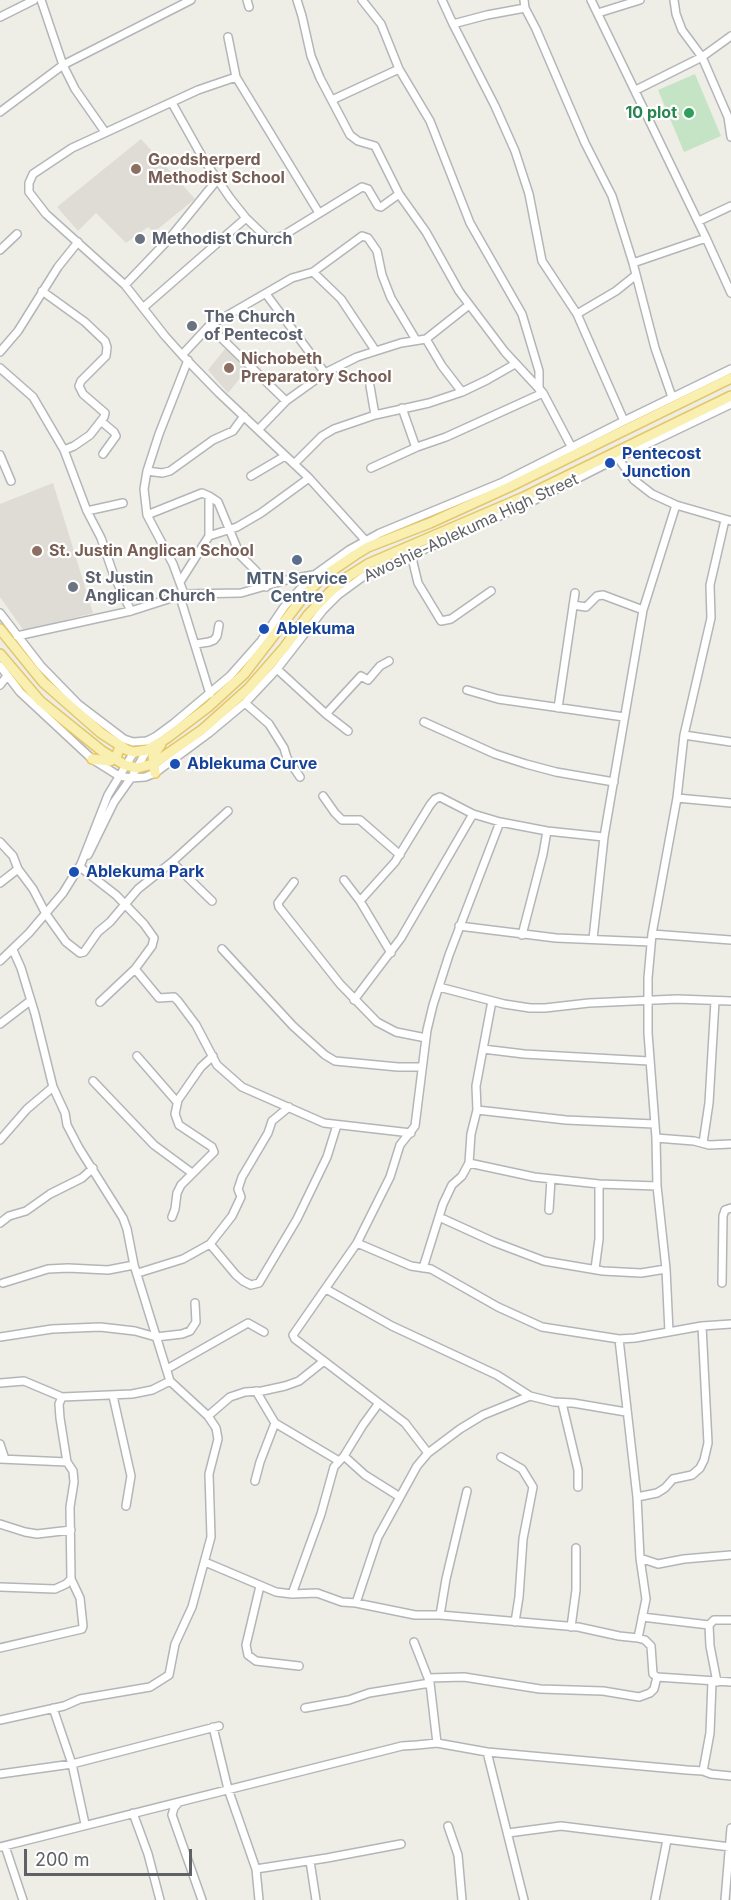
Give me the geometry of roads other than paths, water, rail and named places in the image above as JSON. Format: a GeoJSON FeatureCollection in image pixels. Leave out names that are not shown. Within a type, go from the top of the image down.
{"type":"FeatureCollection","features":[{"type":"Feature","properties":{"kind":"main road","name":"Awoshie-Ablekuma High Street"},"geometry":{"type":"LineString","coordinates":[[134,752],[167,738],[262,652],[292,610],[315,585],[382,537],[430,523],[509,488],[731,378]]}},
{"type":"Feature","properties":{"kind":"main road","name":"Awoshie-Ablekuma High Street"},"geometry":{"type":"LineString","coordinates":[[137,768],[154,769],[202,730],[249,688],[303,628],[332,590],[368,564],[525,501],[684,422],[731,396]]}},
{"type":"Feature","properties":{"kind":"main road"},"geometry":{"type":"LineString","coordinates":[[0,628],[18,653],[101,733],[120,747],[134,752]]}},
{"type":"Feature","properties":{"kind":"main road"},"geometry":{"type":"LineString","coordinates":[[0,654],[23,689],[113,760],[137,768]]}},
{"type":"Feature","properties":{"kind":"main road"},"geometry":{"type":"LineString","coordinates":[[154,769],[155,752],[167,738]]}},
{"type":"Feature","properties":{"kind":"main road"},"geometry":{"type":"LineString","coordinates":[[92,759],[107,762],[113,760],[120,747]]}},
{"type":"Feature","properties":{"kind":"street"},"geometry":{"type":"LineString","coordinates":[[0,17],[34,0]]}},
{"type":"Feature","properties":{"kind":"street"},"geometry":{"type":"LineString","coordinates":[[41,0],[63,65],[75,89],[105,132]]}},
{"type":"Feature","properties":{"kind":"street"},"geometry":{"type":"LineString","coordinates":[[0,112],[63,65],[191,0]]}},
{"type":"Feature","properties":{"kind":"street"},"geometry":{"type":"LineString","coordinates":[[297,0],[311,56],[350,135],[358,141],[375,146],[399,194],[426,232],[470,305],[515,364],[541,391],[572,448]]}},
{"type":"Feature","properties":{"kind":"street"},"geometry":{"type":"LineString","coordinates":[[362,0],[381,24],[399,69],[430,121],[470,223],[522,314],[539,371],[541,391]]}},
{"type":"Feature","properties":{"kind":"street"},"geometry":{"type":"LineString","coordinates":[[442,0],[515,151],[529,194],[543,261],[577,314],[624,421]]}},
{"type":"Feature","properties":{"kind":"street"},"geometry":{"type":"LineString","coordinates":[[591,0],[699,221],[731,293]]}},
{"type":"Feature","properties":{"kind":"street"},"geometry":{"type":"LineString","coordinates":[[598,13],[640,0]]}},
{"type":"Feature","properties":{"kind":"street"},"geometry":{"type":"LineString","coordinates":[[674,0],[682,30],[702,57],[729,116],[731,137]]}},
{"type":"Feature","properties":{"kind":"street"},"geometry":{"type":"LineString","coordinates":[[453,24],[525,4],[585,143],[612,195],[620,228],[633,263],[655,348],[672,397]]}},
{"type":"Feature","properties":{"kind":"street"},"geometry":{"type":"LineString","coordinates":[[636,90],[702,57],[731,36]]}},
{"type":"Feature","properties":{"kind":"street"},"geometry":{"type":"LineString","coordinates":[[228,37],[236,77],[319,213]]}},
{"type":"Feature","properties":{"kind":"street"},"geometry":{"type":"LineString","coordinates":[[332,100],[399,69]]}},
{"type":"Feature","properties":{"kind":"street"},"geometry":{"type":"LineString","coordinates":[[236,77],[198,90],[72,148],[33,174],[28,183],[29,192],[35,202],[125,285],[185,358],[309,478],[365,540]]}},
{"type":"Feature","properties":{"kind":"street"},"geometry":{"type":"LineString","coordinates":[[172,103],[217,180],[246,218],[270,241],[284,235],[362,187],[368,189],[378,206],[381,207],[399,194]]}},
{"type":"Feature","properties":{"kind":"street"},"geometry":{"type":"LineString","coordinates":[[125,285],[169,238],[217,180]]}},
{"type":"Feature","properties":{"kind":"street"},"geometry":{"type":"LineString","coordinates":[[699,221],[731,206]]}},
{"type":"Feature","properties":{"kind":"street"},"geometry":{"type":"LineString","coordinates":[[144,307],[246,218]]}},
{"type":"Feature","properties":{"kind":"street"},"geometry":{"type":"LineString","coordinates":[[0,250],[17,234]]}},
{"type":"Feature","properties":{"kind":"street"},"geometry":{"type":"LineString","coordinates":[[210,694],[180,582],[147,515],[144,489],[147,471],[185,358],[209,326],[292,278],[313,272],[362,236],[368,238],[377,251],[382,275],[391,298],[416,340]]}},
{"type":"Feature","properties":{"kind":"street"},"geometry":{"type":"LineString","coordinates":[[633,263],[706,238]]}},
{"type":"Feature","properties":{"kind":"street"},"geometry":{"type":"LineString","coordinates":[[0,352],[18,331],[42,291],[78,242]]}},
{"type":"Feature","properties":{"kind":"street"},"geometry":{"type":"LineString","coordinates":[[313,272],[340,298],[368,336],[375,350]]}},
{"type":"Feature","properties":{"kind":"street"},"geometry":{"type":"LineString","coordinates":[[577,314],[616,291],[636,274]]}},
{"type":"Feature","properties":{"kind":"street"},"geometry":{"type":"LineString","coordinates":[[42,291],[85,322],[105,341],[107,347],[106,356],[81,381],[79,386],[83,394],[105,413],[102,422],[81,442],[64,450]]}},
{"type":"Feature","properties":{"kind":"street"},"geometry":{"type":"LineString","coordinates":[[267,294],[325,374]]}},
{"type":"Feature","properties":{"kind":"street"},"geometry":{"type":"LineString","coordinates":[[259,429],[286,401],[325,374],[375,350],[426,339],[470,305]]}},
{"type":"Feature","properties":{"kind":"street"},"geometry":{"type":"LineString","coordinates":[[209,326],[286,401]]}},
{"type":"Feature","properties":{"kind":"street"},"geometry":{"type":"LineString","coordinates":[[426,339],[442,366],[462,392]]}},
{"type":"Feature","properties":{"kind":"street"},"geometry":{"type":"LineString","coordinates":[[294,464],[327,432],[375,415],[429,403],[462,392],[487,381],[515,364]]}},
{"type":"Feature","properties":{"kind":"street"},"geometry":{"type":"LineString","coordinates":[[0,368],[33,397],[64,450],[87,511],[101,538],[114,576],[131,611]]}},
{"type":"Feature","properties":{"kind":"street","name":"Awoshie-Ablekuma High Street"},"geometry":{"type":"LineString","coordinates":[[144,747],[210,694],[233,679],[284,607],[313,575],[365,540],[382,537],[503,482],[731,369]]}},
{"type":"Feature","properties":{"kind":"street"},"geometry":{"type":"LineString","coordinates":[[370,386],[375,415]]}},
{"type":"Feature","properties":{"kind":"street"},"geometry":{"type":"LineString","coordinates":[[371,468],[417,447],[446,437],[541,391]]}},
{"type":"Feature","properties":{"kind":"street","name":"Awoshie-Ablekuma High Street"},"geometry":{"type":"LineString","coordinates":[[131,778],[145,777],[245,703],[277,669],[303,628],[364,576],[618,458],[684,422],[731,405]]}},
{"type":"Feature","properties":{"kind":"street"},"geometry":{"type":"LineString","coordinates":[[402,408],[417,447]]}},
{"type":"Feature","properties":{"kind":"street"},"geometry":{"type":"LineString","coordinates":[[147,471],[162,473],[170,471],[213,440],[232,431],[244,416]]}},
{"type":"Feature","properties":{"kind":"street"},"geometry":{"type":"LineString","coordinates":[[102,422],[116,436],[103,454]]}},
{"type":"Feature","properties":{"kind":"street"},"geometry":{"type":"LineString","coordinates":[[0,455],[11,481]]}},
{"type":"Feature","properties":{"kind":"street"},"geometry":{"type":"LineString","coordinates":[[251,476],[285,456]]}},
{"type":"Feature","properties":{"kind":"street"},"geometry":{"type":"LineString","coordinates":[[618,458],[642,488],[676,505],[728,521],[710,585],[711,618],[684,735],[677,798],[652,938],[648,978],[649,1061],[669,1332]]}},
{"type":"Feature","properties":{"kind":"street"},"geometry":{"type":"LineString","coordinates":[[209,536],[230,530],[261,513],[309,478]]}},
{"type":"Feature","properties":{"kind":"street"},"geometry":{"type":"LineString","coordinates":[[147,515],[202,493],[218,502],[240,555],[256,571],[266,587]]}},
{"type":"Feature","properties":{"kind":"street"},"geometry":{"type":"LineString","coordinates":[[180,582],[209,536],[208,496]]}},
{"type":"Feature","properties":{"kind":"street"},"geometry":{"type":"LineString","coordinates":[[87,511],[123,503]]}},
{"type":"Feature","properties":{"kind":"street"},"geometry":{"type":"LineString","coordinates":[[593,939],[604,837],[643,610],[676,505]]}},
{"type":"Feature","properties":{"kind":"street"},"geometry":{"type":"LineString","coordinates":[[411,554],[418,583],[441,621],[451,619],[491,591]]}},
{"type":"Feature","properties":{"kind":"street"},"geometry":{"type":"LineString","coordinates":[[17,636],[131,611],[182,596],[241,593],[313,575]]}},
{"type":"Feature","properties":{"kind":"street"},"geometry":{"type":"LineString","coordinates":[[558,708],[575,593]]}},
{"type":"Feature","properties":{"kind":"street"},"geometry":{"type":"LineString","coordinates":[[573,605],[586,608],[597,596],[603,595],[643,610]]}},
{"type":"Feature","properties":{"kind":"street"},"geometry":{"type":"LineString","coordinates":[[0,613],[58,691],[110,729],[144,747],[137,768],[114,802],[88,855],[46,914],[0,961]]}},
{"type":"Feature","properties":{"kind":"street"},"geometry":{"type":"LineString","coordinates":[[196,644],[214,640],[218,636],[219,625]]}},
{"type":"Feature","properties":{"kind":"street"},"geometry":{"type":"LineString","coordinates":[[326,714],[361,676],[368,680],[380,666],[389,661]]}},
{"type":"Feature","properties":{"kind":"street"},"geometry":{"type":"LineString","coordinates":[[0,666],[7,676],[23,689],[92,759],[119,776],[131,778]]}},
{"type":"Feature","properties":{"kind":"street"},"geometry":{"type":"LineString","coordinates":[[277,669],[348,731]]}},
{"type":"Feature","properties":{"kind":"street"},"geometry":{"type":"LineString","coordinates":[[0,685],[7,676]]}},
{"type":"Feature","properties":{"kind":"street"},"geometry":{"type":"LineString","coordinates":[[467,690],[498,699],[624,717]]}},
{"type":"Feature","properties":{"kind":"street"},"geometry":{"type":"LineString","coordinates":[[245,703],[269,724],[300,777]]}},
{"type":"Feature","properties":{"kind":"street"},"geometry":{"type":"LineString","coordinates":[[424,722],[495,754],[556,772],[614,782]]}},
{"type":"Feature","properties":{"kind":"street"},"geometry":{"type":"LineString","coordinates":[[684,735],[731,742]]}},
{"type":"Feature","properties":{"kind":"street"},"geometry":{"type":"LineString","coordinates":[[81,864],[108,795],[134,752]]}},
{"type":"Feature","properties":{"kind":"street"},"geometry":{"type":"LineString","coordinates":[[323,796],[342,820],[360,820],[400,855]]}},
{"type":"Feature","properties":{"kind":"street"},"geometry":{"type":"LineString","coordinates":[[360,901],[400,855],[438,797],[472,814],[500,822],[547,831],[604,837]]}},
{"type":"Feature","properties":{"kind":"street"},"geometry":{"type":"LineString","coordinates":[[677,798],[731,803]]}},
{"type":"Feature","properties":{"kind":"street"},"geometry":{"type":"LineString","coordinates":[[0,842],[13,856],[18,869],[66,942],[80,952],[84,952],[98,932],[138,889],[172,862],[228,811]]}},
{"type":"Feature","properties":{"kind":"street"},"geometry":{"type":"LineString","coordinates":[[354,1000],[401,938],[472,814]]}},
{"type":"Feature","properties":{"kind":"street"},"geometry":{"type":"LineString","coordinates":[[428,1453],[405,1423],[295,1339],[293,1335],[357,1243],[390,1177],[400,1145],[411,1133],[416,1121],[426,1038],[439,987],[459,926],[500,822]]}},
{"type":"Feature","properties":{"kind":"street"},"geometry":{"type":"LineString","coordinates":[[522,935],[547,831]]}},
{"type":"Feature","properties":{"kind":"street"},"geometry":{"type":"LineString","coordinates":[[172,862],[212,901]]}},
{"type":"Feature","properties":{"kind":"street"},"geometry":{"type":"LineString","coordinates":[[81,864],[109,888],[144,924],[154,938],[152,946],[135,969],[100,1002]]}},
{"type":"Feature","properties":{"kind":"street"},"geometry":{"type":"LineString","coordinates":[[0,883],[18,869]]}},
{"type":"Feature","properties":{"kind":"street"},"geometry":{"type":"LineString","coordinates":[[344,880],[360,901],[391,953]]}},
{"type":"Feature","properties":{"kind":"street"},"geometry":{"type":"LineString","coordinates":[[294,882],[278,903],[279,906],[354,1000],[371,1017],[386,1027],[426,1038]]}},
{"type":"Feature","properties":{"kind":"street"},"geometry":{"type":"LineString","coordinates":[[459,926],[522,935],[593,939],[731,940]]}},
{"type":"Feature","properties":{"kind":"street"},"geometry":{"type":"LineString","coordinates":[[222,949],[293,1026],[335,1061],[398,1068],[422,1066]]}},
{"type":"Feature","properties":{"kind":"street"},"geometry":{"type":"LineString","coordinates":[[0,1720],[80,1700],[150,1687],[169,1676],[175,1644],[192,1607],[211,1537],[209,1474],[218,1433],[208,1416],[197,1404],[170,1381],[134,1265],[123,1218],[79,1148],[68,1125],[53,1087],[21,968],[13,950]]}},
{"type":"Feature","properties":{"kind":"street"},"geometry":{"type":"LineString","coordinates":[[135,969],[159,998],[174,997],[178,1001],[196,1025],[223,1072],[242,1087],[315,1120],[337,1125],[411,1133]]}},
{"type":"Feature","properties":{"kind":"street"},"geometry":{"type":"LineString","coordinates":[[439,987],[504,1004],[545,1008],[589,1003],[677,999],[731,1001]]}},
{"type":"Feature","properties":{"kind":"street"},"geometry":{"type":"LineString","coordinates":[[0,1024],[30,1001]]}},
{"type":"Feature","properties":{"kind":"street"},"geometry":{"type":"LineString","coordinates":[[423,1268],[452,1185],[462,1176],[469,1163],[471,1134],[477,1110],[476,1086],[492,1001]]}},
{"type":"Feature","properties":{"kind":"street"},"geometry":{"type":"LineString","coordinates":[[703,1143],[709,1103],[715,1001]]}},
{"type":"Feature","properties":{"kind":"street"},"geometry":{"type":"LineString","coordinates":[[483,1049],[524,1054],[649,1061]]}},
{"type":"Feature","properties":{"kind":"street"},"geometry":{"type":"LineString","coordinates":[[137,1056],[177,1102]]}},
{"type":"Feature","properties":{"kind":"street"},"geometry":{"type":"LineString","coordinates":[[172,1217],[181,1185],[205,1162],[213,1149],[179,1125],[176,1114],[177,1102],[201,1067],[213,1056]]}},
{"type":"Feature","properties":{"kind":"street"},"geometry":{"type":"LineString","coordinates":[[93,1081],[154,1145],[192,1173]]}},
{"type":"Feature","properties":{"kind":"street"},"geometry":{"type":"LineString","coordinates":[[0,1140],[27,1109],[53,1087]]}},
{"type":"Feature","properties":{"kind":"street"},"geometry":{"type":"LineString","coordinates":[[138,1273],[183,1259],[210,1244],[232,1216],[241,1197],[238,1190],[242,1177],[268,1133],[272,1121],[289,1107]]}},
{"type":"Feature","properties":{"kind":"street"},"geometry":{"type":"LineString","coordinates":[[477,1110],[566,1119],[654,1124]]}},
{"type":"Feature","properties":{"kind":"street"},"geometry":{"type":"LineString","coordinates":[[210,1244],[243,1281],[251,1286],[259,1283],[297,1219],[327,1157],[337,1125]]}},
{"type":"Feature","properties":{"kind":"street"},"geometry":{"type":"LineString","coordinates":[[656,1138],[717,1146],[731,1144]]}},
{"type":"Feature","properties":{"kind":"street"},"geometry":{"type":"LineString","coordinates":[[469,1163],[534,1177],[599,1184],[657,1186]]}},
{"type":"Feature","properties":{"kind":"street"},"geometry":{"type":"LineString","coordinates":[[0,1223],[9,1216],[26,1211],[50,1194],[82,1178],[93,1168]]}},
{"type":"Feature","properties":{"kind":"street"},"geometry":{"type":"LineString","coordinates":[[549,1210],[551,1179]]}},
{"type":"Feature","properties":{"kind":"street"},"geometry":{"type":"LineString","coordinates":[[595,1269],[599,1239],[599,1184]]}},
{"type":"Feature","properties":{"kind":"street"},"geometry":{"type":"LineString","coordinates":[[722,1284],[723,1216],[725,1210],[731,1208]]}},
{"type":"Feature","properties":{"kind":"street"},"geometry":{"type":"LineString","coordinates":[[439,1217],[494,1242],[544,1261],[641,1273],[666,1269]]}},
{"type":"Feature","properties":{"kind":"street"},"geometry":{"type":"LineString","coordinates":[[357,1243],[411,1266],[431,1269],[530,1323],[567,1332],[619,1339],[702,1326],[731,1324]]}},
{"type":"Feature","properties":{"kind":"street"},"geometry":{"type":"LineString","coordinates":[[3,1282],[48,1269],[108,1270],[134,1265]]}},
{"type":"Feature","properties":{"kind":"street"},"geometry":{"type":"LineString","coordinates":[[326,1289],[392,1326],[497,1375],[530,1396],[626,1412]]}},
{"type":"Feature","properties":{"kind":"street"},"geometry":{"type":"LineString","coordinates":[[0,1337],[52,1329],[100,1327],[135,1331],[156,1337],[182,1334],[190,1330],[196,1322],[195,1304]]}},
{"type":"Feature","properties":{"kind":"street"},"geometry":{"type":"LineString","coordinates":[[167,1369],[248,1323],[264,1332]]}},
{"type":"Feature","properties":{"kind":"street"},"geometry":{"type":"LineString","coordinates":[[637,1497],[657,1493],[673,1479],[692,1476],[704,1460],[708,1443],[702,1326]]}},
{"type":"Feature","properties":{"kind":"street"},"geometry":{"type":"LineString","coordinates":[[619,1339],[646,1599],[638,1638]]}},
{"type":"Feature","properties":{"kind":"street"},"geometry":{"type":"LineString","coordinates":[[208,1416],[230,1397],[245,1392],[272,1390],[298,1380],[324,1361]]}},
{"type":"Feature","properties":{"kind":"street"},"geometry":{"type":"LineString","coordinates":[[0,1383],[24,1381],[62,1397],[143,1392],[170,1381]]}},
{"type":"Feature","properties":{"kind":"street"},"geometry":{"type":"LineString","coordinates":[[256,1392],[275,1423],[341,1459],[400,1497]]}},
{"type":"Feature","properties":{"kind":"street"},"geometry":{"type":"LineString","coordinates":[[113,1395],[131,1476],[126,1506]]}},
{"type":"Feature","properties":{"kind":"street"},"geometry":{"type":"LineString","coordinates":[[357,1603],[378,1537],[409,1478],[428,1453],[460,1428],[483,1415],[530,1396]]}},
{"type":"Feature","properties":{"kind":"street"},"geometry":{"type":"LineString","coordinates":[[0,1648],[82,1629],[83,1626],[80,1598],[71,1579],[70,1507],[74,1482],[73,1472],[67,1462],[59,1412],[62,1397]]}},
{"type":"Feature","properties":{"kind":"street"},"geometry":{"type":"LineString","coordinates":[[292,1594],[321,1514],[331,1474],[379,1403]]}},
{"type":"Feature","properties":{"kind":"street"},"geometry":{"type":"LineString","coordinates":[[562,1403],[578,1470],[578,1487]]}},
{"type":"Feature","properties":{"kind":"street"},"geometry":{"type":"LineString","coordinates":[[255,1481],[275,1423]]}},
{"type":"Feature","properties":{"kind":"street"},"geometry":{"type":"LineString","coordinates":[[0,1444],[2,1459],[67,1462]]}},
{"type":"Feature","properties":{"kind":"street"},"geometry":{"type":"LineString","coordinates":[[501,1457],[522,1469],[532,1487],[523,1539],[515,1622]]}},
{"type":"Feature","properties":{"kind":"street"},"geometry":{"type":"LineString","coordinates":[[440,1615],[467,1491]]}},
{"type":"Feature","properties":{"kind":"street"},"geometry":{"type":"LineString","coordinates":[[0,1524],[37,1534],[71,1530]]}},
{"type":"Feature","properties":{"kind":"street"},"geometry":{"type":"LineString","coordinates":[[571,1627],[576,1590],[576,1548]]}},
{"type":"Feature","properties":{"kind":"street"},"geometry":{"type":"LineString","coordinates":[[640,1558],[658,1564],[684,1559],[731,1556]]}},
{"type":"Feature","properties":{"kind":"street"},"geometry":{"type":"LineString","coordinates":[[205,1562],[276,1592],[317,1593],[342,1602],[416,1615],[440,1615],[571,1627],[638,1638],[645,1640],[651,1646],[653,1674],[657,1677],[731,1682]]}},
{"type":"Feature","properties":{"kind":"street"},"geometry":{"type":"LineString","coordinates":[[0,1587],[55,1589],[71,1579]]}},
{"type":"Feature","properties":{"kind":"street"},"geometry":{"type":"LineString","coordinates":[[260,1586],[246,1645],[248,1655],[256,1661],[299,1666]]}},
{"type":"Feature","properties":{"kind":"street"},"geometry":{"type":"LineString","coordinates":[[642,1617],[709,1624],[714,1620],[731,1620]]}},
{"type":"Feature","properties":{"kind":"street"},"geometry":{"type":"LineString","coordinates":[[703,1771],[710,1733],[714,1682],[709,1624]]}},
{"type":"Feature","properties":{"kind":"street"},"geometry":{"type":"LineString","coordinates":[[414,1642],[429,1680],[437,1743]]}},
{"type":"Feature","properties":{"kind":"street"},"geometry":{"type":"LineString","coordinates":[[305,1708],[350,1700],[369,1693],[429,1680],[464,1677],[540,1689],[603,1691],[639,1697],[651,1693],[657,1677]]}},
{"type":"Feature","properties":{"kind":"street"},"geometry":{"type":"LineString","coordinates":[[53,1708],[72,1764],[86,1824]]}},
{"type":"Feature","properties":{"kind":"street"},"geometry":{"type":"LineString","coordinates":[[0,1774],[72,1764],[216,1727],[228,1790],[256,1869],[260,1900]]}},
{"type":"Feature","properties":{"kind":"street"},"geometry":{"type":"LineString","coordinates":[[23,1900],[2,1846],[402,1746],[437,1743],[487,1752],[703,1771],[731,1776]]}},
{"type":"Feature","properties":{"kind":"street"},"geometry":{"type":"LineString","coordinates":[[487,1752],[524,1900]]}},
{"type":"Feature","properties":{"kind":"street"},"geometry":{"type":"LineString","coordinates":[[178,1803],[172,1815],[202,1900]]}},
{"type":"Feature","properties":{"kind":"street"},"geometry":{"type":"LineString","coordinates":[[132,1813],[148,1854],[160,1900]]}},
{"type":"Feature","properties":{"kind":"street"},"geometry":{"type":"LineString","coordinates":[[448,1826],[458,1855],[462,1900]]}},
{"type":"Feature","properties":{"kind":"street"},"geometry":{"type":"LineString","coordinates":[[508,1833],[561,1826],[730,1847]]}},
{"type":"Feature","properties":{"kind":"street"},"geometry":{"type":"LineString","coordinates":[[725,1900],[731,1828]]}},
{"type":"Feature","properties":{"kind":"street"},"geometry":{"type":"LineString","coordinates":[[655,1900],[667,1840]]}},
{"type":"Feature","properties":{"kind":"street"},"geometry":{"type":"LineString","coordinates":[[256,1869],[401,1844]]}},
{"type":"Feature","properties":{"kind":"street"},"geometry":{"type":"LineString","coordinates":[[310,1861],[316,1900]]}},
{"type":"Feature","properties":{"kind":"place","name":"10 plot"},"geometry":{"type":"Point","coordinates":[689,113]}},
{"type":"Feature","properties":{"kind":"place","name":"Goodsherperd Methodist School"},"geometry":{"type":"Point","coordinates":[136,169]}},
{"type":"Feature","properties":{"kind":"place","name":"Methodist Church"},"geometry":{"type":"Point","coordinates":[140,239]}},
{"type":"Feature","properties":{"kind":"place","name":"The Church of Pentecost"},"geometry":{"type":"Point","coordinates":[192,326]}},
{"type":"Feature","properties":{"kind":"place","name":"Nichobeth Preparatory School"},"geometry":{"type":"Point","coordinates":[229,368]}},
{"type":"Feature","properties":{"kind":"place","name":"Pentecost Junction"},"geometry":{"type":"Point","coordinates":[610,463]}},
{"type":"Feature","properties":{"kind":"place","name":"St. Justin Anglican School"},"geometry":{"type":"Point","coordinates":[37,551]}},
{"type":"Feature","properties":{"kind":"place","name":"MTN Service Centre"},"geometry":{"type":"Point","coordinates":[297,560]}},
{"type":"Feature","properties":{"kind":"place","name":"St Justin Anglican Church"},"geometry":{"type":"Point","coordinates":[73,587]}},
{"type":"Feature","properties":{"kind":"place","name":"Ablekuma"},"geometry":{"type":"Point","coordinates":[264,629]}},
{"type":"Feature","properties":{"kind":"place","name":"Ablekuma Curve"},"geometry":{"type":"Point","coordinates":[175,764]}},
{"type":"Feature","properties":{"kind":"place","name":"Ablekuma Park"},"geometry":{"type":"Point","coordinates":[74,872]}}]}
